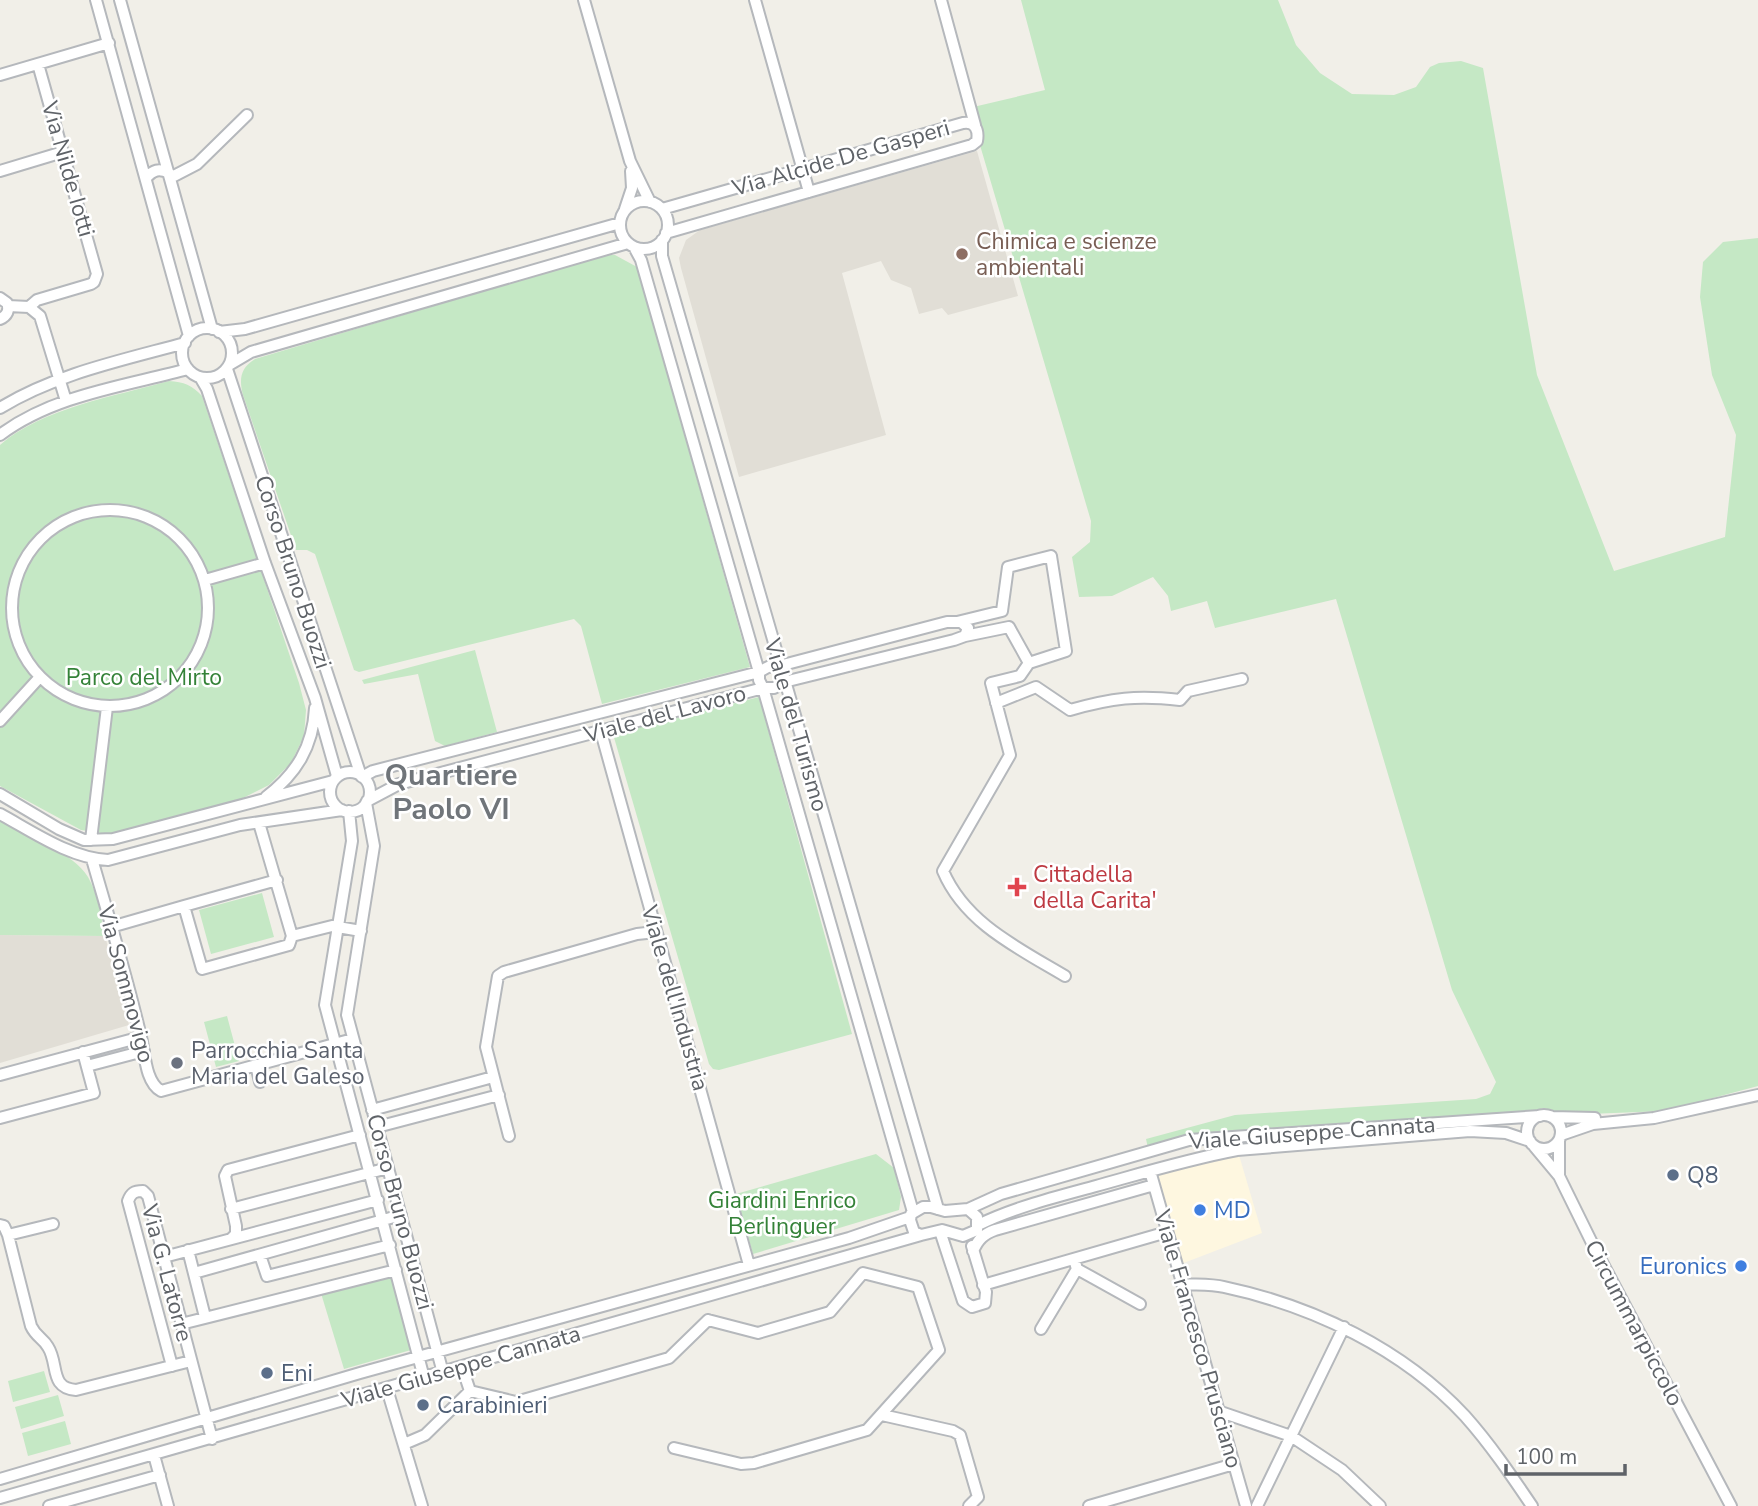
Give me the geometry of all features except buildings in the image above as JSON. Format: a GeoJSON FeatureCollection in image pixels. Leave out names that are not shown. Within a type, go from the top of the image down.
{"type":"FeatureCollection","features":[{"type":"Feature","properties":{"kind":"street"},"geometry":{"type":"LineString","coordinates":[[96,0],[187,340],[183,357],[188,369],[200,377],[215,377],[251,352],[631,245],[649,248],[664,236],[667,220],[662,209],[650,202],[637,202],[625,209]]}},
{"type":"Feature","properties":{"kind":"street"},"geometry":{"type":"LineString","coordinates":[[120,0],[216,330],[230,343],[232,350],[228,367]]}},
{"type":"Feature","properties":{"kind":"street"},"geometry":{"type":"LineString","coordinates":[[584,0],[630,161],[650,202]]}},
{"type":"Feature","properties":{"kind":"street"},"geometry":{"type":"LineString","coordinates":[[755,0],[809,191]]}},
{"type":"Feature","properties":{"kind":"street"},"geometry":{"type":"LineString","coordinates":[[941,0],[975,125]]}},
{"type":"Feature","properties":{"kind":"street"},"geometry":{"type":"LineString","coordinates":[[105,30],[127,23]]}},
{"type":"Feature","properties":{"kind":"street"},"geometry":{"type":"LineString","coordinates":[[0,75],[110,47],[132,44]]}},
{"type":"Feature","properties":{"kind":"street","name":"Via Nilde Iotti"},"geometry":{"type":"LineString","coordinates":[[29,307],[37,300],[91,284],[97,274],[38,64]]}},
{"type":"Feature","properties":{"kind":"street"},"geometry":{"type":"LineString","coordinates":[[171,180],[198,164],[247,115]]}},
{"type":"Feature","properties":{"kind":"street","name":"Via Alcide De Gasperi"},"geometry":{"type":"LineString","coordinates":[[662,209],[963,123],[975,125],[978,135],[977,141],[972,145],[664,236]]}},
{"type":"Feature","properties":{"kind":"street"},"geometry":{"type":"LineString","coordinates":[[0,171],[63,152]]}},
{"type":"Feature","properties":{"kind":"street"},"geometry":{"type":"LineString","coordinates":[[630,161],[632,188],[620,223],[623,237],[631,245]]}},
{"type":"Feature","properties":{"kind":"street"},"geometry":{"type":"LineString","coordinates":[[147,183],[152,172],[159,169],[171,180]]}},
{"type":"Feature","properties":{"kind":"street"},"geometry":{"type":"LineString","coordinates":[[147,183],[159,195],[170,191],[171,180]]}},
{"type":"Feature","properties":{"kind":"street"},"geometry":{"type":"LineString","coordinates":[[0,408],[17,397],[60,380],[187,340],[196,331],[245,329],[620,223]]}},
{"type":"Feature","properties":{"kind":"street","name":"Viale del Turismo"},"geometry":{"type":"LineString","coordinates":[[664,236],[662,256],[938,1209]]}},
{"type":"Feature","properties":{"kind":"street","name":"Viale del Turismo"},"geometry":{"type":"LineString","coordinates":[[631,245],[641,260],[759,672],[758,680],[763,688],[881,1093],[912,1215]]}},
{"type":"Feature","properties":{"kind":"street"},"geometry":{"type":"LineString","coordinates":[[4,302],[29,307],[43,321],[66,401]]}},
{"type":"Feature","properties":{"kind":"street"},"geometry":{"type":"LineString","coordinates":[[0,319],[8,313],[4,302]]}},
{"type":"Feature","properties":{"kind":"street","name":"Corso Bruno Buozzi"},"geometry":{"type":"LineString","coordinates":[[228,367],[294,576],[362,776]]}},
{"type":"Feature","properties":{"kind":"street"},"geometry":{"type":"LineString","coordinates":[[0,435],[19,421],[66,401],[188,369]]}},
{"type":"Feature","properties":{"kind":"street","name":"Corso Bruno Buozzi"},"geometry":{"type":"LineString","coordinates":[[200,377],[207,389],[272,584],[315,698],[335,779]]}},
{"type":"Feature","properties":{"kind":"street"},"geometry":{"type":"LineString","coordinates":[[107,509],[151,518],[175,533],[193,554],[205,580],[209,611],[204,641],[189,668],[166,690],[138,703],[107,707],[81,703],[58,693],[39,678],[20,651],[11,620],[13,587],[25,556],[47,532],[75,516],[107,509]]}},
{"type":"Feature","properties":{"kind":"street"},"geometry":{"type":"LineString","coordinates":[[259,545],[282,538]]}},
{"type":"Feature","properties":{"kind":"street","name":"Viale del Lavoro"},"geometry":{"type":"LineString","coordinates":[[362,776],[759,672],[768,667],[947,622],[1002,611],[1008,567],[1051,556],[1066,651],[1029,663],[1009,627],[965,636],[399,784],[366,802]]}},
{"type":"Feature","properties":{"kind":"street"},"geometry":{"type":"LineString","coordinates":[[205,580],[265,563]]}},
{"type":"Feature","properties":{"kind":"street"},"geometry":{"type":"LineString","coordinates":[[272,584],[294,576]]}},
{"type":"Feature","properties":{"kind":"street"},"geometry":{"type":"LineString","coordinates":[[957,622],[968,628],[965,636]]}},
{"type":"Feature","properties":{"kind":"street"},"geometry":{"type":"LineString","coordinates":[[1029,663],[1020,676],[991,683],[1010,755],[943,872],[951,891],[991,932],[1065,976]]}},
{"type":"Feature","properties":{"kind":"street"},"geometry":{"type":"LineString","coordinates":[[0,721],[39,678]]}},
{"type":"Feature","properties":{"kind":"street"},"geometry":{"type":"LineString","coordinates":[[996,702],[1036,687],[1070,710],[1107,699],[1146,696],[1180,700],[1188,691],[1242,679]]}},
{"type":"Feature","properties":{"kind":"street"},"geometry":{"type":"LineString","coordinates":[[264,799],[298,766],[307,749],[313,732],[315,698]]}},
{"type":"Feature","properties":{"kind":"street"},"geometry":{"type":"LineString","coordinates":[[91,840],[107,707]]}},
{"type":"Feature","properties":{"kind":"street","name":"Viale dell'Industria"},"geometry":{"type":"LineString","coordinates":[[601,732],[749,1265]]}},
{"type":"Feature","properties":{"kind":"street"},"geometry":{"type":"LineString","coordinates":[[0,794],[60,829],[84,840],[91,840],[113,839],[335,779],[349,772],[362,776],[369,788],[366,802],[361,808],[240,825],[108,860],[92,859],[78,854],[0,814]]}},
{"type":"Feature","properties":{"kind":"street"},"geometry":{"type":"LineString","coordinates":[[335,779],[330,794],[336,806],[345,811]]}},
{"type":"Feature","properties":{"kind":"street","name":"Corso Bruno Buozzi"},"geometry":{"type":"LineString","coordinates":[[366,802],[374,846],[347,1015],[443,1373]]}},
{"type":"Feature","properties":{"kind":"street","name":"Corso Bruno Buozzi"},"geometry":{"type":"LineString","coordinates":[[345,811],[352,841],[325,1006],[424,1378]]}},
{"type":"Feature","properties":{"kind":"street"},"geometry":{"type":"LineString","coordinates":[[184,906],[202,969],[289,945],[292,936],[259,822]]}},
{"type":"Feature","properties":{"kind":"street","name":"Via Sommovigo"},"geometry":{"type":"LineString","coordinates":[[92,859],[155,1088],[161,1091],[353,1038]]}},
{"type":"Feature","properties":{"kind":"street"},"geometry":{"type":"LineString","coordinates":[[111,927],[276,880]]}},
{"type":"Feature","properties":{"kind":"street"},"geometry":{"type":"LineString","coordinates":[[821,887],[842,882]]}},
{"type":"Feature","properties":{"kind":"street"},"geometry":{"type":"LineString","coordinates":[[292,936],[338,926],[360,931]]}},
{"type":"Feature","properties":{"kind":"street"},"geometry":{"type":"LineString","coordinates":[[509,1136],[486,1047],[498,976],[624,938],[656,932]]}},
{"type":"Feature","properties":{"kind":"street"},"geometry":{"type":"LineString","coordinates":[[0,1074],[141,1037]]}},
{"type":"Feature","properties":{"kind":"street"},"geometry":{"type":"LineString","coordinates":[[87,1066],[144,1051]]}},
{"type":"Feature","properties":{"kind":"street"},"geometry":{"type":"LineString","coordinates":[[0,1118],[94,1093],[83,1052]]}},
{"type":"Feature","properties":{"kind":"street"},"geometry":{"type":"LineString","coordinates":[[256,1065],[260,1082]]}},
{"type":"Feature","properties":{"kind":"street"},"geometry":{"type":"LineString","coordinates":[[372,1110],[494,1077]]}},
{"type":"Feature","properties":{"kind":"street"},"geometry":{"type":"LineString","coordinates":[[881,1093],[901,1087]]}},
{"type":"Feature","properties":{"kind":"street"},"geometry":{"type":"LineString","coordinates":[[377,1127],[499,1095]]}},
{"type":"Feature","properties":{"kind":"street","name":"Viale Giuseppe Cannata"},"geometry":{"type":"LineString","coordinates":[[1560,1138],[1593,1124],[1654,1118],[1758,1095]]}},
{"type":"Feature","properties":{"kind":"street"},"geometry":{"type":"LineString","coordinates":[[1545,1116],[1559,1124],[1560,1138],[1555,1145],[1545,1149],[1532,1144],[1528,1126],[1545,1116]]}},
{"type":"Feature","properties":{"kind":"street","name":"Viale Giuseppe Cannata"},"geometry":{"type":"LineString","coordinates":[[0,1479],[437,1351],[849,1238],[912,1215],[923,1207],[945,1211],[968,1209],[1001,1194],[1189,1140],[1545,1116],[1569,1119],[1654,1118]]}},
{"type":"Feature","properties":{"kind":"street","name":"Viale Giuseppe Cannata"},"geometry":{"type":"LineString","coordinates":[[0,1498],[921,1235],[940,1231],[970,1235],[977,1230],[978,1225],[1016,1210],[1150,1171],[1237,1150],[1471,1131],[1506,1133],[1532,1144]]}},
{"type":"Feature","properties":{"kind":"street"},"geometry":{"type":"LineString","coordinates":[[230,1239],[236,1234],[225,1176],[228,1170],[360,1135]]}},
{"type":"Feature","properties":{"kind":"street","name":"Circummarpiccolo"},"geometry":{"type":"LineString","coordinates":[[1559,1176],[1560,1138]]}},
{"type":"Feature","properties":{"kind":"street","name":"Circummarpiccolo"},"geometry":{"type":"LineString","coordinates":[[1532,1144],[1559,1176],[1731,1506]]}},
{"type":"Feature","properties":{"kind":"street"},"geometry":{"type":"LineString","coordinates":[[232,1209],[388,1168]]}},
{"type":"Feature","properties":{"kind":"street","name":"Viale Francesco Prusciano"},"geometry":{"type":"LineString","coordinates":[[1150,1171],[1246,1506]]}},
{"type":"Feature","properties":{"kind":"street"},"geometry":{"type":"LineString","coordinates":[[973,1251],[984,1234],[1154,1185]]}},
{"type":"Feature","properties":{"kind":"street","name":"Via G. Latorre"},"geometry":{"type":"LineString","coordinates":[[172,1366],[128,1201],[136,1191],[143,1191],[148,1196],[212,1439]]}},
{"type":"Feature","properties":{"kind":"street"},"geometry":{"type":"LineString","coordinates":[[164,1256],[378,1200]]}},
{"type":"Feature","properties":{"kind":"street"},"geometry":{"type":"LineString","coordinates":[[968,1209],[976,1217],[978,1225]]}},
{"type":"Feature","properties":{"kind":"street"},"geometry":{"type":"LineString","coordinates":[[194,1273],[401,1215]]}},
{"type":"Feature","properties":{"kind":"street"},"geometry":{"type":"LineString","coordinates":[[912,1215],[911,1227],[921,1235]]}},
{"type":"Feature","properties":{"kind":"street"},"geometry":{"type":"LineString","coordinates":[[8,1235],[53,1224]]}},
{"type":"Feature","properties":{"kind":"street"},"geometry":{"type":"LineString","coordinates":[[0,1225],[4,1226],[8,1235],[31,1326],[35,1335],[49,1348],[59,1383],[66,1389],[76,1390],[191,1361]]}},
{"type":"Feature","properties":{"kind":"street"},"geometry":{"type":"LineString","coordinates":[[940,1231],[963,1301],[972,1307],[985,1303],[970,1235]]}},
{"type":"Feature","properties":{"kind":"street"},"geometry":{"type":"LineString","coordinates":[[983,1285],[1075,1264],[1167,1232]]}},
{"type":"Feature","properties":{"kind":"street"},"geometry":{"type":"LineString","coordinates":[[260,1255],[267,1276],[390,1245]]}},
{"type":"Feature","properties":{"kind":"street"},"geometry":{"type":"LineString","coordinates":[[188,1250],[205,1317]]}},
{"type":"Feature","properties":{"kind":"street"},"geometry":{"type":"LineString","coordinates":[[857,1254],[863,1273]]}},
{"type":"Feature","properties":{"kind":"street"},"geometry":{"type":"LineString","coordinates":[[1075,1264],[1140,1304]]}},
{"type":"Feature","properties":{"kind":"street"},"geometry":{"type":"LineString","coordinates":[[1041,1329],[1075,1264]]}},
{"type":"Feature","properties":{"kind":"street"},"geometry":{"type":"LineString","coordinates":[[181,1324],[396,1270]]}},
{"type":"Feature","properties":{"kind":"street"},"geometry":{"type":"LineString","coordinates":[[674,1448],[741,1464],[754,1463],[867,1430],[939,1350],[918,1287],[863,1273]]}},
{"type":"Feature","properties":{"kind":"street"},"geometry":{"type":"LineString","coordinates":[[708,1320],[758,1333],[830,1312],[863,1273]]}},
{"type":"Feature","properties":{"kind":"street"},"geometry":{"type":"LineString","coordinates":[[1182,1284],[1222,1287],[1265,1298],[1344,1327],[1376,1346],[1420,1377],[1464,1416],[1507,1469],[1532,1506]]}},
{"type":"Feature","properties":{"kind":"street"},"geometry":{"type":"LineString","coordinates":[[702,1298],[708,1320]]}},
{"type":"Feature","properties":{"kind":"street"},"geometry":{"type":"LineString","coordinates":[[470,1391],[516,1402],[669,1358],[708,1320]]}},
{"type":"Feature","properties":{"kind":"street"},"geometry":{"type":"LineString","coordinates":[[1258,1506],[1344,1327]]}},
{"type":"Feature","properties":{"kind":"street"},"geometry":{"type":"LineString","coordinates":[[462,1367],[470,1391]]}},
{"type":"Feature","properties":{"kind":"street"},"geometry":{"type":"LineString","coordinates":[[387,1389],[422,1506]]}},
{"type":"Feature","properties":{"kind":"street"},"geometry":{"type":"LineString","coordinates":[[404,1444],[425,1435],[470,1391]]}},
{"type":"Feature","properties":{"kind":"street"},"geometry":{"type":"LineString","coordinates":[[1218,1411],[1291,1436],[1342,1470],[1380,1506]]}},
{"type":"Feature","properties":{"kind":"street"},"geometry":{"type":"LineString","coordinates":[[882,1415],[960,1436],[978,1497],[970,1506]]}},
{"type":"Feature","properties":{"kind":"street"},"geometry":{"type":"LineString","coordinates":[[154,1455],[168,1506]]}},
{"type":"Feature","properties":{"kind":"street"},"geometry":{"type":"LineString","coordinates":[[1089,1506],[1234,1464]]}},
{"type":"Feature","properties":{"kind":"street"},"geometry":{"type":"LineString","coordinates":[[53,1506],[160,1475]]}},
{"type":"Feature","properties":{"kind":"shaded area"},"geometry":{"type":"Polygon","coordinates":[[[977,151],[1018,296],[948,315],[942,308],[919,314],[911,288],[891,280],[881,261],[842,273],[886,435],[739,477],[681,268],[679,258],[686,240],[700,230],[977,151]]]}},
{"type":"Feature","properties":{"kind":"shaded area"},"geometry":{"type":"Polygon","coordinates":[[[0,935],[105,936],[129,1025],[0,1063],[0,935]]]}},
{"type":"Feature","properties":{"kind":"shaded area"},"geometry":{"type":"Polygon","coordinates":[[[1239,1155],[1262,1233],[1181,1264],[1156,1174],[1239,1155]]]}},
{"type":"Feature","properties":{"kind":"green space"},"geometry":{"type":"Polygon","coordinates":[[[1021,0],[1278,0],[1296,45],[1320,73],[1352,94],[1394,95],[1416,87],[1430,67],[1439,63],[1461,61],[1483,68],[1537,375],[1614,571],[1725,537],[1736,435],[1712,375],[1700,297],[1703,262],[1723,242],[1758,238],[1758,1086],[1664,1111],[1564,1115],[1544,1108],[1517,1115],[1148,1148],[1146,1139],[1235,1115],[1476,1099],[1490,1094],[1496,1082],[1452,990],[1336,599],[1215,628],[1207,601],[1171,611],[1168,596],[1153,577],[1112,596],[1079,597],[1072,557],[1090,542],[1091,521],[969,108],[1045,90],[1021,0]]]}},
{"type":"Feature","properties":{"kind":"green space"},"geometry":{"type":"Polygon","coordinates":[[[604,255],[615,255],[637,267],[750,667],[602,704],[581,626],[574,619],[359,672],[354,670],[315,554],[307,550],[296,550],[243,395],[241,379],[244,370],[255,359],[604,255]]]}},
{"type":"Feature","properties":{"kind":"green space","name":"Parco del Mirto"},"geometry":{"type":"Polygon","coordinates":[[[169,381],[187,385],[202,396],[299,683],[306,710],[304,736],[291,763],[269,785],[241,799],[108,834],[81,830],[0,786],[0,445],[17,432],[58,412],[169,381]]]}},
{"type":"Feature","properties":{"kind":"green space"},"geometry":{"type":"Polygon","coordinates":[[[475,650],[497,732],[445,746],[435,741],[418,674],[364,684],[362,680],[475,650]]]}},
{"type":"Feature","properties":{"kind":"green space"},"geometry":{"type":"Polygon","coordinates":[[[759,697],[852,1034],[719,1070],[713,1069],[709,1064],[613,734],[759,697]]]}},
{"type":"Feature","properties":{"kind":"green space"},"geometry":{"type":"Polygon","coordinates":[[[0,821],[61,852],[81,868],[94,891],[105,936],[0,935],[0,821]]]}},
{"type":"Feature","properties":{"kind":"green space"},"geometry":{"type":"Polygon","coordinates":[[[262,893],[274,937],[211,954],[199,910],[262,893]]]}},
{"type":"Feature","properties":{"kind":"green space"},"geometry":{"type":"Polygon","coordinates":[[[227,1016],[239,1061],[216,1067],[204,1022],[227,1016]]]}},
{"type":"Feature","properties":{"kind":"green space","name":"Giardini Enrico Berlinguer"},"geometry":{"type":"Polygon","coordinates":[[[876,1154],[894,1168],[901,1197],[899,1210],[753,1254],[736,1194],[876,1154]]]}},
{"type":"Feature","properties":{"kind":"green space"},"geometry":{"type":"Polygon","coordinates":[[[392,1273],[411,1350],[344,1369],[320,1290],[392,1273]]]}},
{"type":"Feature","properties":{"kind":"green space"},"geometry":{"type":"Polygon","coordinates":[[[44,1371],[50,1392],[13,1402],[8,1381],[44,1371]]]}},
{"type":"Feature","properties":{"kind":"green space"},"geometry":{"type":"Polygon","coordinates":[[[58,1395],[64,1416],[21,1429],[15,1407],[58,1395]]]}},
{"type":"Feature","properties":{"kind":"green space"},"geometry":{"type":"Polygon","coordinates":[[[65,1421],[71,1444],[28,1456],[22,1433],[65,1421]]]}},
{"type":"Feature","properties":{"kind":"place","name":"Chimica e scienze ambientali"},"geometry":{"type":"Point","coordinates":[962,254]}},
{"type":"Feature","properties":{"kind":"place","name":"Cittadella della Carita'"},"geometry":{"type":"Point","coordinates":[1017,887]}},
{"type":"Feature","properties":{"kind":"place","name":"Parrocchia Santa Maria del Galeso"},"geometry":{"type":"Point","coordinates":[177,1063]}},
{"type":"Feature","properties":{"kind":"place","name":"Q8"},"geometry":{"type":"Point","coordinates":[1673,1175]}},
{"type":"Feature","properties":{"kind":"place","name":"MD"},"geometry":{"type":"Point","coordinates":[1200,1210]}},
{"type":"Feature","properties":{"kind":"place","name":"Euronics"},"geometry":{"type":"Point","coordinates":[1741,1266]}},
{"type":"Feature","properties":{"kind":"place","name":"Eni"},"geometry":{"type":"Point","coordinates":[267,1373]}},
{"type":"Feature","properties":{"kind":"place","name":"Carabinieri"},"geometry":{"type":"Point","coordinates":[423,1405]}},
{"type":"Feature","properties":{"kind":"district","name":"Quartiere Paolo VI"},"geometry":{"type":"Point","coordinates":[451,792]}}]}
